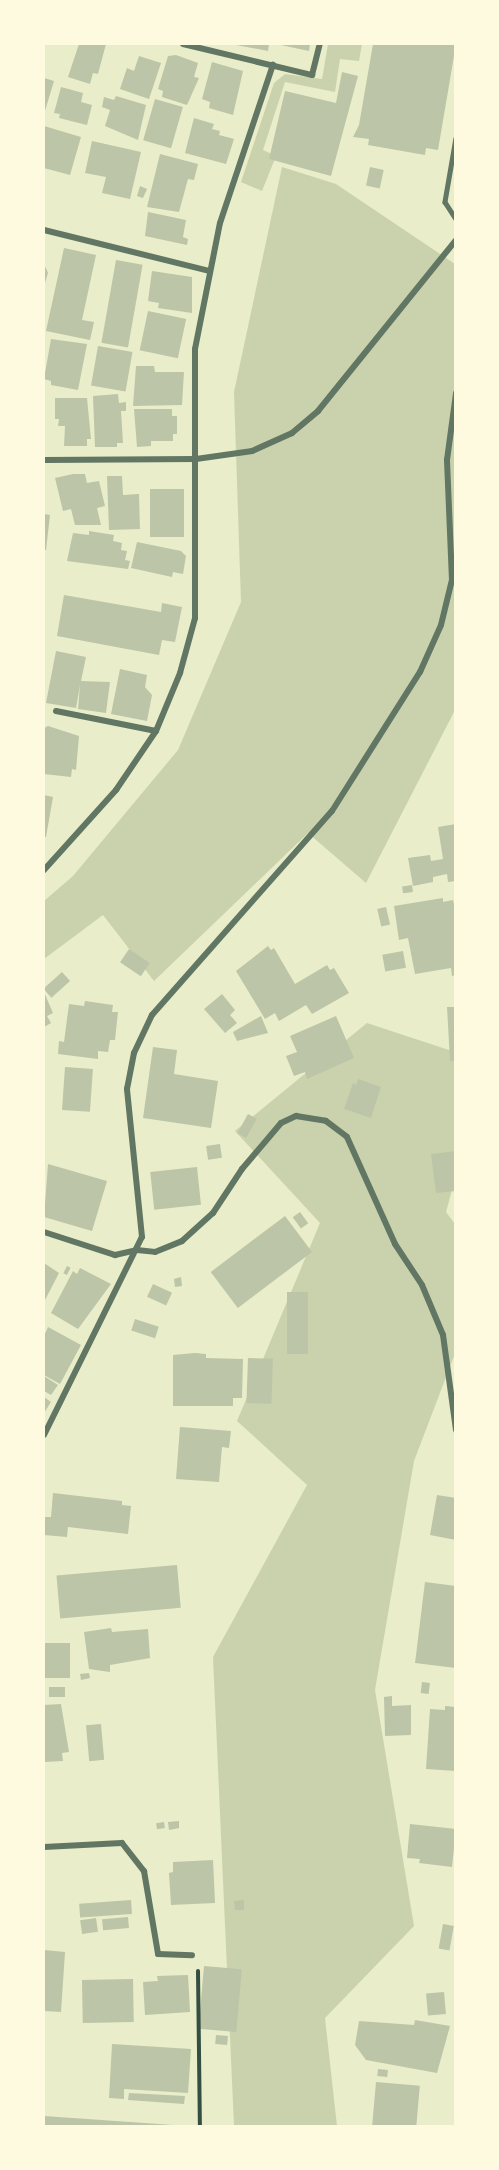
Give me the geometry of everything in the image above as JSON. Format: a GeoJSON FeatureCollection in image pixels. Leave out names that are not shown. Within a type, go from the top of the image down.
{"type":"FeatureCollection","features":[{"type":"Feature","properties":{"kind":"street"},"geometry":{"type":"LineString","coordinates":[[183,44],[312,75],[320,44]]}},
{"type":"Feature","properties":{"kind":"street"},"geometry":{"type":"LineString","coordinates":[[44,870],[117,790],[156,731],[180,673],[195,618],[195,349],[220,223],[273,65]]}},
{"type":"Feature","properties":{"kind":"street"},"geometry":{"type":"LineString","coordinates":[[44,230],[210,270]]}},
{"type":"Feature","properties":{"kind":"street"},"geometry":{"type":"LineString","coordinates":[[44,459],[196,459],[252,451],[292,433],[318,411],[456,240]]}},
{"type":"Feature","properties":{"kind":"street"},"geometry":{"type":"LineString","coordinates":[[44,1435],[142,1237],[128,1125],[127,1089],[135,1053],[152,1015],[332,811],[420,672],[441,625],[452,580],[447,460],[456,393]]}},
{"type":"Feature","properties":{"kind":"street"},"geometry":{"type":"LineString","coordinates":[[56,711],[156,731]]}},
{"type":"Feature","properties":{"kind":"street"},"geometry":{"type":"LineString","coordinates":[[44,1232],[115,1255],[136,1250],[155,1252],[182,1241],[213,1213],[242,1169],[281,1123],[296,1116],[326,1121],[347,1137],[395,1244],[422,1285],[443,1335],[456,1430]]}},
{"type":"Feature","properties":{"kind":"street"},"geometry":{"type":"LineString","coordinates":[[44,1847],[122,1842],[144,1871],[158,1954],[192,1955]]}},
{"type":"Feature","properties":{"kind":"lane"},"geometry":{"type":"LineString","coordinates":[[456,138],[446,202],[456,219]]}},
{"type":"Feature","properties":{"kind":"path"},"geometry":{"type":"LineString","coordinates":[[198,1962],[200,2127]]}},
{"type":"Feature","properties":{"kind":"green space"},"geometry":{"type":"Polygon","coordinates":[[[328,44],[362,44],[359,61],[340,59],[335,92],[285,82],[263,150],[276,156],[262,191],[241,182],[274,83],[285,74],[322,79],[328,44]]]}},
{"type":"Feature","properties":{"kind":"green space"},"geometry":{"type":"Polygon","coordinates":[[[282,167],[336,184],[455,264],[455,710],[366,883],[308,833],[154,981],[103,915],[44,959],[44,901],[73,876],[178,750],[241,602],[234,392],[282,167]]]}},
{"type":"Feature","properties":{"kind":"green space"},"geometry":{"type":"Polygon","coordinates":[[[367,1023],[455,1052],[455,1179],[446,1212],[455,1224],[456,1351],[414,1461],[375,1690],[414,1926],[325,2018],[337,2126],[234,2126],[213,1657],[307,1485],[237,1421],[320,1223],[235,1131],[367,1023]]]}},
{"type":"Feature","properties":{"kind":"building"},"geometry":{"type":"Polygon","coordinates":[[[79,44],[106,44],[98,74],[93,73],[90,84],[68,77],[79,44]]]}},
{"type":"Feature","properties":{"kind":"building"},"geometry":{"type":"Polygon","coordinates":[[[231,44],[269,44],[268,51],[231,44]]]}},
{"type":"Feature","properties":{"kind":"building"},"geometry":{"type":"Polygon","coordinates":[[[276,44],[310,44],[309,51],[276,44]]]}},
{"type":"Feature","properties":{"kind":"building"},"geometry":{"type":"Polygon","coordinates":[[[373,44],[456,44],[438,150],[426,148],[425,155],[368,145],[369,139],[353,137],[359,125],[373,44]]]}},
{"type":"Feature","properties":{"kind":"building"},"geometry":{"type":"Polygon","coordinates":[[[176,55],[198,63],[194,77],[199,78],[187,105],[162,97],[163,91],[158,89],[168,56],[176,55]]]}},
{"type":"Feature","properties":{"kind":"building"},"geometry":{"type":"Polygon","coordinates":[[[139,56],[161,63],[149,99],[120,89],[127,68],[134,71],[139,56]]]}},
{"type":"Feature","properties":{"kind":"building"},"geometry":{"type":"Polygon","coordinates":[[[212,62],[243,71],[233,115],[209,108],[210,102],[202,99],[212,62]]]}},
{"type":"Feature","properties":{"kind":"building"},"geometry":{"type":"Polygon","coordinates":[[[342,72],[358,76],[331,176],[269,159],[285,91],[336,103],[342,72]]]}},
{"type":"Feature","properties":{"kind":"building"},"geometry":{"type":"Polygon","coordinates":[[[44,78],[54,81],[44,114],[44,78]]]}},
{"type":"Feature","properties":{"kind":"building"},"geometry":{"type":"Polygon","coordinates":[[[61,87],[83,93],[81,102],[92,105],[87,125],[59,118],[60,114],[54,113],[61,87]]]}},
{"type":"Feature","properties":{"kind":"building"},"geometry":{"type":"Polygon","coordinates":[[[116,96],[146,105],[138,140],[105,126],[110,110],[102,107],[104,97],[114,100],[116,96]]]}},
{"type":"Feature","properties":{"kind":"building"},"geometry":{"type":"Polygon","coordinates":[[[155,99],[183,107],[171,148],[143,140],[155,99]]]}},
{"type":"Feature","properties":{"kind":"building"},"geometry":{"type":"Polygon","coordinates":[[[194,118],[214,124],[212,129],[220,131],[219,135],[234,139],[226,164],[185,153],[194,118]]]}},
{"type":"Feature","properties":{"kind":"building"},"geometry":{"type":"Polygon","coordinates":[[[44,126],[81,137],[70,175],[44,168],[44,126]]]}},
{"type":"Feature","properties":{"kind":"building"},"geometry":{"type":"Polygon","coordinates":[[[92,141],[141,152],[130,199],[102,193],[106,177],[85,173],[92,141]]]}},
{"type":"Feature","properties":{"kind":"building"},"geometry":{"type":"Polygon","coordinates":[[[160,154],[198,164],[194,180],[188,179],[179,212],[147,207],[160,154]]]}},
{"type":"Feature","properties":{"kind":"building"},"geometry":{"type":"Polygon","coordinates":[[[370,167],[384,170],[380,188],[366,186],[370,167]]]}},
{"type":"Feature","properties":{"kind":"building"},"geometry":{"type":"Polygon","coordinates":[[[140,186],[147,189],[143,198],[137,196],[140,186]]]}},
{"type":"Feature","properties":{"kind":"building"},"geometry":{"type":"Polygon","coordinates":[[[148,212],[186,220],[183,237],[188,239],[187,245],[145,236],[148,212]]]}},
{"type":"Feature","properties":{"kind":"building"},"geometry":{"type":"Polygon","coordinates":[[[64,248],[96,255],[82,320],[94,322],[90,340],[46,331],[64,248]]]}},
{"type":"Feature","properties":{"kind":"building"},"geometry":{"type":"Polygon","coordinates":[[[116,260],[143,265],[128,347],[101,343],[116,260]]]}},
{"type":"Feature","properties":{"kind":"building"},"geometry":{"type":"Polygon","coordinates":[[[44,264],[48,273],[44,286],[44,264]]]}},
{"type":"Feature","properties":{"kind":"building"},"geometry":{"type":"Polygon","coordinates":[[[152,271],[192,277],[192,313],[158,308],[159,303],[148,301],[152,271]]]}},
{"type":"Feature","properties":{"kind":"building"},"geometry":{"type":"Polygon","coordinates":[[[148,311],[186,319],[178,358],[140,350],[148,311]]]}},
{"type":"Feature","properties":{"kind":"building"},"geometry":{"type":"Polygon","coordinates":[[[51,339],[87,344],[78,390],[51,385],[51,381],[44,379],[51,339]]]}},
{"type":"Feature","properties":{"kind":"building"},"geometry":{"type":"Polygon","coordinates":[[[98,346],[132,352],[126,391],[91,385],[98,346]]]}},
{"type":"Feature","properties":{"kind":"building"},"geometry":{"type":"Polygon","coordinates":[[[136,366],[154,366],[155,372],[184,372],[182,405],[133,406],[136,366]]]}},
{"type":"Feature","properties":{"kind":"building"},"geometry":{"type":"Polygon","coordinates":[[[118,394],[119,403],[126,402],[126,411],[121,411],[123,443],[117,443],[117,447],[95,447],[93,396],[118,394]]]}},
{"type":"Feature","properties":{"kind":"building"},"geometry":{"type":"Polygon","coordinates":[[[55,398],[87,398],[91,439],[87,439],[87,446],[64,446],[65,426],[58,426],[59,419],[55,419],[55,398]]]}},
{"type":"Feature","properties":{"kind":"building"},"geometry":{"type":"Polygon","coordinates":[[[134,409],[172,409],[172,416],[177,416],[177,434],[173,434],[173,441],[151,441],[151,446],[137,447],[134,409]]]}},
{"type":"Feature","properties":{"kind":"building"},"geometry":{"type":"Polygon","coordinates":[[[85,474],[87,483],[99,481],[105,506],[97,508],[101,525],[75,525],[71,509],[63,511],[55,478],[85,474]]]}},
{"type":"Feature","properties":{"kind":"building"},"geometry":{"type":"Polygon","coordinates":[[[107,476],[122,476],[123,495],[139,494],[140,529],[109,530],[107,476]]]}},
{"type":"Feature","properties":{"kind":"building"},"geometry":{"type":"Polygon","coordinates":[[[150,489],[184,489],[184,537],[150,537],[150,489]]]}},
{"type":"Feature","properties":{"kind":"building"},"geometry":{"type":"Polygon","coordinates":[[[44,514],[50,515],[46,550],[44,550],[44,514]]]}},
{"type":"Feature","properties":{"kind":"building"},"geometry":{"type":"Polygon","coordinates":[[[89,531],[114,535],[113,541],[122,543],[121,550],[127,551],[125,560],[130,561],[128,569],[67,561],[73,533],[89,535],[89,531]]]}},
{"type":"Feature","properties":{"kind":"building"},"geometry":{"type":"Polygon","coordinates":[[[137,542],[181,551],[186,556],[183,574],[173,572],[172,577],[131,568],[137,542]]]}},
{"type":"Feature","properties":{"kind":"building"},"geometry":{"type":"Polygon","coordinates":[[[64,595],[161,612],[162,603],[182,607],[175,642],[162,640],[159,655],[57,636],[64,595]]]}},
{"type":"Feature","properties":{"kind":"building"},"geometry":{"type":"Polygon","coordinates":[[[56,651],[86,657],[81,681],[110,682],[106,713],[78,709],[80,685],[76,708],[46,703],[56,651]]]}},
{"type":"Feature","properties":{"kind":"building"},"geometry":{"type":"Polygon","coordinates":[[[120,669],[147,675],[145,687],[152,695],[147,721],[111,714],[120,669]]]}},
{"type":"Feature","properties":{"kind":"building"},"geometry":{"type":"Polygon","coordinates":[[[48,726],[79,736],[76,770],[72,769],[71,777],[44,774],[44,728],[48,726]]]}},
{"type":"Feature","properties":{"kind":"building"},"geometry":{"type":"Polygon","coordinates":[[[44,795],[53,797],[46,837],[44,837],[44,795]]]}},
{"type":"Feature","properties":{"kind":"building"},"geometry":{"type":"Polygon","coordinates":[[[456,824],[456,881],[448,882],[447,874],[433,877],[433,882],[413,886],[408,858],[430,855],[431,861],[443,859],[438,827],[456,824]]]}},
{"type":"Feature","properties":{"kind":"building"},"geometry":{"type":"Polygon","coordinates":[[[412,885],[413,892],[403,893],[402,886],[412,885]]]}},
{"type":"Feature","properties":{"kind":"building"},"geometry":{"type":"Polygon","coordinates":[[[443,898],[443,902],[453,900],[456,913],[456,975],[452,976],[451,968],[415,974],[408,938],[399,940],[394,906],[443,898]]]}},
{"type":"Feature","properties":{"kind":"building"},"geometry":{"type":"Polygon","coordinates":[[[386,907],[390,925],[381,927],[377,909],[386,907]]]}},
{"type":"Feature","properties":{"kind":"building"},"geometry":{"type":"Polygon","coordinates":[[[268,946],[271,950],[274,948],[295,984],[327,965],[330,970],[334,968],[349,993],[312,1014],[306,1005],[279,1021],[275,1013],[265,1019],[236,971],[268,946]]]}},
{"type":"Feature","properties":{"kind":"building"},"geometry":{"type":"Polygon","coordinates":[[[129,949],[150,963],[141,976],[120,962],[129,949]]]}},
{"type":"Feature","properties":{"kind":"building"},"geometry":{"type":"Polygon","coordinates":[[[403,951],[406,968],[385,971],[382,955],[403,951]]]}},
{"type":"Feature","properties":{"kind":"building"},"geometry":{"type":"Polygon","coordinates":[[[62,972],[70,981],[51,998],[44,988],[62,972]]]}},
{"type":"Feature","properties":{"kind":"building"},"geometry":{"type":"Polygon","coordinates":[[[44,992],[53,1013],[47,1016],[51,1023],[44,1027],[44,992]]]}},
{"type":"Feature","properties":{"kind":"building"},"geometry":{"type":"Polygon","coordinates":[[[222,994],[235,1010],[230,1015],[237,1023],[225,1033],[204,1009],[222,994]]]}},
{"type":"Feature","properties":{"kind":"building"},"geometry":{"type":"Polygon","coordinates":[[[85,1001],[113,1005],[112,1012],[118,1012],[115,1040],[110,1040],[108,1052],[98,1051],[98,1059],[58,1054],[59,1041],[64,1042],[69,1004],[84,1006],[85,1001]]]}},
{"type":"Feature","properties":{"kind":"building"},"geometry":{"type":"Polygon","coordinates":[[[447,1007],[456,1007],[456,1061],[450,1061],[447,1007]]]}},
{"type":"Feature","properties":{"kind":"building"},"geometry":{"type":"Polygon","coordinates":[[[261,1016],[268,1033],[237,1041],[233,1032],[261,1016]]]}},
{"type":"Feature","properties":{"kind":"building"},"geometry":{"type":"Polygon","coordinates":[[[336,1016],[354,1058],[307,1079],[305,1072],[294,1076],[286,1056],[297,1052],[290,1036],[336,1016]]]}},
{"type":"Feature","properties":{"kind":"building"},"geometry":{"type":"Polygon","coordinates":[[[153,1047],[177,1050],[174,1074],[218,1081],[211,1128],[143,1118],[153,1047]]]}},
{"type":"Feature","properties":{"kind":"building"},"geometry":{"type":"Polygon","coordinates":[[[65,1067],[93,1069],[90,1112],[62,1110],[65,1067]]]}},
{"type":"Feature","properties":{"kind":"building"},"geometry":{"type":"Polygon","coordinates":[[[358,1079],[381,1087],[371,1118],[344,1109],[353,1083],[356,1085],[358,1079]]]}},
{"type":"Feature","properties":{"kind":"building"},"geometry":{"type":"Polygon","coordinates":[[[248,1114],[257,1119],[246,1138],[237,1133],[248,1114]]]}},
{"type":"Feature","properties":{"kind":"building"},"geometry":{"type":"Polygon","coordinates":[[[220,1144],[222,1158],[208,1160],[206,1146],[220,1144]]]}},
{"type":"Feature","properties":{"kind":"building"},"geometry":{"type":"Polygon","coordinates":[[[456,1151],[456,1191],[436,1193],[431,1154],[456,1151]]]}},
{"type":"Feature","properties":{"kind":"building"},"geometry":{"type":"Polygon","coordinates":[[[48,1164],[107,1181],[92,1231],[44,1217],[48,1164]]]}},
{"type":"Feature","properties":{"kind":"building"},"geometry":{"type":"Polygon","coordinates":[[[197,1167],[201,1205],[154,1210],[150,1172],[197,1167]]]}},
{"type":"Feature","properties":{"kind":"building"},"geometry":{"type":"Polygon","coordinates":[[[300,1212],[308,1223],[301,1229],[293,1217],[300,1212]]]}},
{"type":"Feature","properties":{"kind":"building"},"geometry":{"type":"Polygon","coordinates":[[[285,1216],[312,1252],[238,1308],[211,1272],[285,1216]]]}},
{"type":"Feature","properties":{"kind":"building"},"geometry":{"type":"Polygon","coordinates":[[[44,1263],[59,1273],[44,1302],[44,1263]]]}},
{"type":"Feature","properties":{"kind":"building"},"geometry":{"type":"Polygon","coordinates":[[[67,1266],[71,1268],[67,1275],[63,1273],[67,1266]]]}},
{"type":"Feature","properties":{"kind":"building"},"geometry":{"type":"Polygon","coordinates":[[[80,1268],[111,1284],[78,1329],[51,1313],[73,1271],[77,1274],[80,1268]]]}},
{"type":"Feature","properties":{"kind":"building"},"geometry":{"type":"Polygon","coordinates":[[[181,1277],[182,1286],[175,1287],[174,1279],[181,1277]]]}},
{"type":"Feature","properties":{"kind":"building"},"geometry":{"type":"Polygon","coordinates":[[[153,1284],[172,1293],[166,1306],[147,1297],[153,1284]]]}},
{"type":"Feature","properties":{"kind":"building"},"geometry":{"type":"Polygon","coordinates":[[[287,1292],[308,1292],[308,1354],[287,1354],[287,1292]]]}},
{"type":"Feature","properties":{"kind":"building"},"geometry":{"type":"Polygon","coordinates":[[[135,1319],[159,1327],[155,1338],[131,1330],[135,1319]]]}},
{"type":"Feature","properties":{"kind":"building"},"geometry":{"type":"Polygon","coordinates":[[[48,1327],[81,1345],[60,1384],[44,1375],[44,1336],[48,1327]]]}},
{"type":"Feature","properties":{"kind":"building"},"geometry":{"type":"Polygon","coordinates":[[[206,1354],[206,1358],[243,1359],[242,1398],[233,1398],[233,1406],[173,1406],[173,1355],[206,1354]]]}},
{"type":"Feature","properties":{"kind":"building"},"geometry":{"type":"Polygon","coordinates":[[[248,1358],[273,1359],[271,1404],[246,1403],[248,1358]]]}},
{"type":"Feature","properties":{"kind":"building"},"geometry":{"type":"Polygon","coordinates":[[[44,1376],[58,1385],[51,1395],[44,1391],[44,1376]]]}},
{"type":"Feature","properties":{"kind":"building"},"geometry":{"type":"Polygon","coordinates":[[[44,1397],[51,1402],[44,1413],[44,1397]]]}},
{"type":"Feature","properties":{"kind":"building"},"geometry":{"type":"Polygon","coordinates":[[[180,1427],[231,1431],[229,1448],[222,1447],[219,1482],[176,1479],[180,1427]]]}},
{"type":"Feature","properties":{"kind":"building"},"geometry":{"type":"Polygon","coordinates":[[[53,1493],[122,1501],[122,1505],[131,1506],[128,1534],[68,1527],[67,1537],[44,1535],[44,1517],[51,1517],[53,1493]]]}},
{"type":"Feature","properties":{"kind":"building"},"geometry":{"type":"Polygon","coordinates":[[[437,1495],[456,1498],[456,1540],[430,1535],[437,1495]]]}},
{"type":"Feature","properties":{"kind":"building"},"geometry":{"type":"Polygon","coordinates":[[[177,1565],[181,1608],[60,1618],[56,1576],[177,1565]]]}},
{"type":"Feature","properties":{"kind":"building"},"geometry":{"type":"Polygon","coordinates":[[[425,1582],[456,1586],[456,1668],[415,1663],[425,1582]]]}},
{"type":"Feature","properties":{"kind":"building"},"geometry":{"type":"Polygon","coordinates":[[[111,1628],[112,1632],[148,1629],[150,1658],[110,1665],[110,1672],[89,1669],[84,1632],[111,1628]]]}},
{"type":"Feature","properties":{"kind":"building"},"geometry":{"type":"Polygon","coordinates":[[[44,1643],[70,1643],[70,1678],[44,1678],[44,1643]]]}},
{"type":"Feature","properties":{"kind":"building"},"geometry":{"type":"Polygon","coordinates":[[[89,1673],[90,1678],[81,1680],[80,1674],[89,1673]]]}},
{"type":"Feature","properties":{"kind":"building"},"geometry":{"type":"Polygon","coordinates":[[[422,1682],[430,1683],[429,1694],[421,1693],[422,1682]]]}},
{"type":"Feature","properties":{"kind":"building"},"geometry":{"type":"Polygon","coordinates":[[[49,1687],[65,1687],[65,1697],[49,1697],[49,1687]]]}},
{"type":"Feature","properties":{"kind":"building"},"geometry":{"type":"Polygon","coordinates":[[[392,1696],[392,1706],[411,1705],[411,1735],[385,1736],[384,1697],[392,1696]]]}},
{"type":"Feature","properties":{"kind":"building"},"geometry":{"type":"Polygon","coordinates":[[[61,1704],[69,1752],[62,1753],[63,1761],[44,1762],[44,1705],[61,1704]]]}},
{"type":"Feature","properties":{"kind":"building"},"geometry":{"type":"Polygon","coordinates":[[[445,1706],[456,1707],[456,1771],[426,1769],[430,1709],[445,1710],[445,1706]]]}},
{"type":"Feature","properties":{"kind":"building"},"geometry":{"type":"Polygon","coordinates":[[[101,1724],[104,1760],[89,1761],[86,1725],[101,1724]]]}},
{"type":"Feature","properties":{"kind":"building"},"geometry":{"type":"Polygon","coordinates":[[[179,1821],[179,1828],[169,1830],[168,1822],[179,1821]]]}},
{"type":"Feature","properties":{"kind":"building"},"geometry":{"type":"Polygon","coordinates":[[[164,1822],[165,1828],[157,1829],[156,1823],[164,1822]]]}},
{"type":"Feature","properties":{"kind":"building"},"geometry":{"type":"Polygon","coordinates":[[[410,1824],[456,1829],[452,1867],[419,1863],[420,1859],[407,1858],[410,1824]]]}},
{"type":"Feature","properties":{"kind":"building"},"geometry":{"type":"Polygon","coordinates":[[[213,1860],[215,1903],[171,1905],[169,1873],[173,1872],[173,1862],[213,1860]]]}},
{"type":"Feature","properties":{"kind":"building"},"geometry":{"type":"Polygon","coordinates":[[[131,1900],[132,1914],[80,1918],[79,1904],[131,1900]]]}},
{"type":"Feature","properties":{"kind":"building"},"geometry":{"type":"Polygon","coordinates":[[[244,1900],[244,1910],[235,1910],[234,1901],[244,1900]]]}},
{"type":"Feature","properties":{"kind":"building"},"geometry":{"type":"Polygon","coordinates":[[[128,1917],[129,1928],[103,1930],[102,1919],[128,1917]]]}},
{"type":"Feature","properties":{"kind":"building"},"geometry":{"type":"Polygon","coordinates":[[[96,1918],[98,1932],[82,1934],[80,1920],[96,1918]]]}},
{"type":"Feature","properties":{"kind":"building"},"geometry":{"type":"Polygon","coordinates":[[[443,1924],[454,1926],[449,1951],[439,1949],[443,1924]]]}},
{"type":"Feature","properties":{"kind":"building"},"geometry":{"type":"Polygon","coordinates":[[[44,1950],[65,1952],[61,2012],[44,2011],[44,1950]]]}},
{"type":"Feature","properties":{"kind":"building"},"geometry":{"type":"Polygon","coordinates":[[[204,1966],[242,1969],[236,2032],[199,2029],[204,1966]]]}},
{"type":"Feature","properties":{"kind":"building"},"geometry":{"type":"Polygon","coordinates":[[[188,1975],[190,2012],[145,2015],[143,1982],[158,1981],[157,1976],[188,1975]]]}},
{"type":"Feature","properties":{"kind":"building"},"geometry":{"type":"Polygon","coordinates":[[[133,1979],[134,2022],[83,2023],[82,1980],[133,1979]]]}},
{"type":"Feature","properties":{"kind":"building"},"geometry":{"type":"Polygon","coordinates":[[[444,1992],[446,2014],[428,2015],[426,1994],[444,1992]]]}},
{"type":"Feature","properties":{"kind":"building"},"geometry":{"type":"Polygon","coordinates":[[[415,2020],[450,2026],[437,2073],[366,2060],[355,2045],[359,2021],[414,2025],[415,2020]]]}},
{"type":"Feature","properties":{"kind":"building"},"geometry":{"type":"Polygon","coordinates":[[[216,2035],[228,2036],[227,2045],[215,2044],[216,2035]]]}},
{"type":"Feature","properties":{"kind":"building"},"geometry":{"type":"Polygon","coordinates":[[[112,2044],[191,2049],[188,2093],[124,2089],[124,2099],[109,2098],[112,2044]]]}},
{"type":"Feature","properties":{"kind":"building"},"geometry":{"type":"Polygon","coordinates":[[[378,2069],[388,2070],[387,2077],[377,2076],[378,2069]]]}},
{"type":"Feature","properties":{"kind":"building"},"geometry":{"type":"Polygon","coordinates":[[[376,2082],[420,2086],[416,2126],[372,2126],[376,2082]]]}},
{"type":"Feature","properties":{"kind":"building"},"geometry":{"type":"Polygon","coordinates":[[[129,2093],[185,2096],[184,2104],[128,2100],[129,2093]]]}},
{"type":"Feature","properties":{"kind":"building"},"geometry":{"type":"Polygon","coordinates":[[[44,2116],[173,2125],[173,2126],[44,2126],[44,2116]]]}}]}
